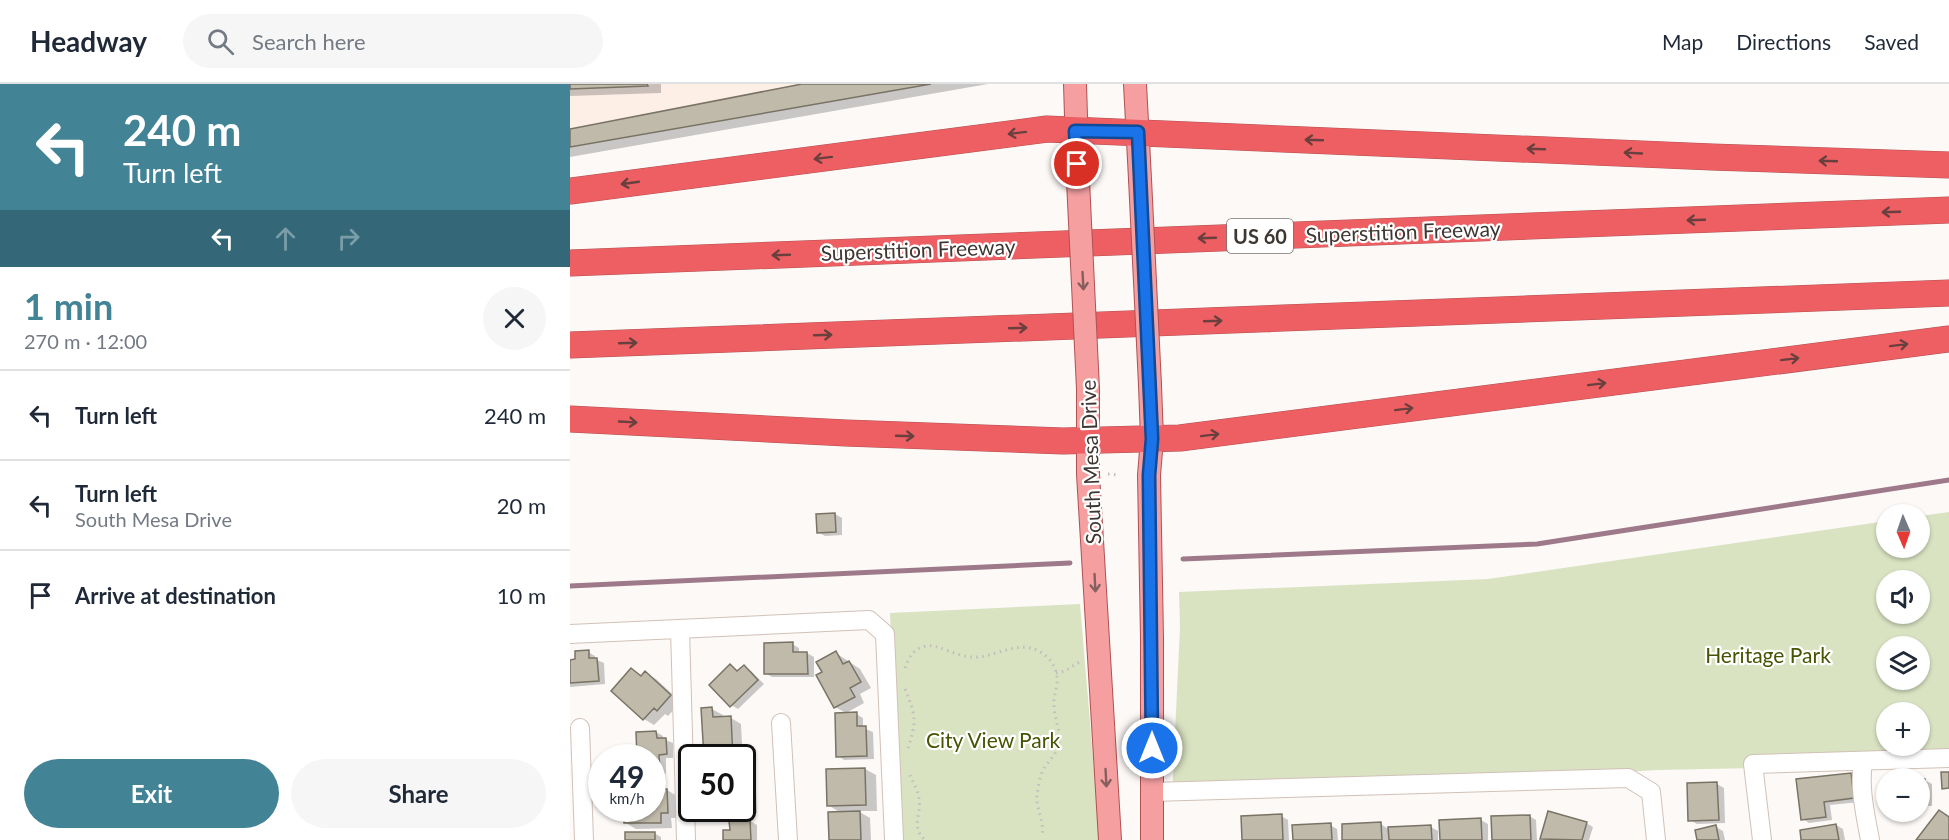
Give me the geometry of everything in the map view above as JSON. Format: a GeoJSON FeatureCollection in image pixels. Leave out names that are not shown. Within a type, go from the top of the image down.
{"type":"FeatureCollection","features":[{"type":"Feature","properties":{"kind":"highway"},"geometry":{"type":"LineString","coordinates":[[570,191],[1047,129],[1949,165]]}},
{"type":"Feature","properties":{"kind":"highway","name":"Superstition Freeway"},"geometry":{"type":"LineString","coordinates":[[570,263],[1949,210]]}},
{"type":"Feature","properties":{"kind":"highway"},"geometry":{"type":"LineString","coordinates":[[570,345],[1949,293]]}},
{"type":"Feature","properties":{"kind":"highway"},"geometry":{"type":"LineString","coordinates":[[570,419],[1063,441],[1180,438],[1949,339]]}},
{"type":"Feature","properties":{"kind":"main road","name":"South Mesa Drive"},"geometry":{"type":"LineString","coordinates":[[1075,84],[1075,131],[1088,388],[1088,441],[1110,840]]}},
{"type":"Feature","properties":{"kind":"main road"},"geometry":{"type":"LineString","coordinates":[[1135,84],[1152,439],[1149,475],[1152,840]]}},
{"type":"Feature","properties":{"kind":"street"},"geometry":{"type":"LineString","coordinates":[[570,634],[869,620],[885,634],[894,840]]}},
{"type":"Feature","properties":{"kind":"street"},"geometry":{"type":"LineString","coordinates":[[680,629],[686,840]]}},
{"type":"Feature","properties":{"kind":"street"},"geometry":{"type":"LineString","coordinates":[[781,723],[788,840]]}},
{"type":"Feature","properties":{"kind":"street"},"geometry":{"type":"LineString","coordinates":[[580,728],[584,840]]}},
{"type":"Feature","properties":{"kind":"street"},"geometry":{"type":"LineString","coordinates":[[1762,840],[1754,764],[1949,758]]}},
{"type":"Feature","properties":{"kind":"street"},"geometry":{"type":"LineString","coordinates":[[1863,761],[1862,801],[1870,840]]}},
{"type":"Feature","properties":{"kind":"street"},"geometry":{"type":"LineString","coordinates":[[1152,792],[1628,778],[1651,792],[1656,840]]}},
{"type":"Feature","properties":{"kind":"path"},"geometry":{"type":"LineString","coordinates":[[1101,474],[1118,475]]}},
{"type":"Feature","properties":{"kind":"path"},"geometry":{"type":"LineString","coordinates":[[904,677],[910,656],[916,650],[930,645],[965,657],[981,657],[1011,647],[1024,646],[1048,657],[1056,673],[1053,708],[1059,733],[1058,746],[1045,767],[1039,783],[1037,800],[1043,825],[1042,836]]}},
{"type":"Feature","properties":{"kind":"path"},"geometry":{"type":"LineString","coordinates":[[1056,673],[1075,666],[1083,660]]}},
{"type":"Feature","properties":{"kind":"path"},"geometry":{"type":"LineString","coordinates":[[905,688],[914,711],[915,723],[907,753]]}},
{"type":"Feature","properties":{"kind":"path"},"geometry":{"type":"LineString","coordinates":[[908,773],[920,801],[916,825],[925,840]]}},
{"type":"Feature","properties":{"kind":"shaded area"},"geometry":{"type":"Polygon","coordinates":[[[570,84],[931,84],[570,147],[570,84]]]}},
{"type":"Feature","properties":{"kind":"green space","name":"Heritage Park"},"geometry":{"type":"Polygon","coordinates":[[[1949,512],[1949,764],[1658,770],[1172,797],[1180,627],[1179,592],[1488,579],[1876,523],[1876,558],[1930,558],[1930,515],[1949,512]]]}},
{"type":"Feature","properties":{"kind":"green space","name":"City View Park"},"geometry":{"type":"Polygon","coordinates":[[[1080,604],[1100,840],[899,840],[890,613],[1080,604]]]}},
{"type":"Feature","properties":{"kind":"building"},"geometry":{"type":"Polygon","coordinates":[[[570,84],[647,84],[648,86],[570,89],[570,84]]]}},
{"type":"Feature","properties":{"kind":"building"},"geometry":{"type":"Polygon","coordinates":[[[802,84],[931,84],[570,147],[570,129],[802,84]]]}},
{"type":"Feature","properties":{"kind":"building"},"geometry":{"type":"Polygon","coordinates":[[[835,513],[836,532],[817,533],[816,514],[835,513]]]}},
{"type":"Feature","properties":{"kind":"building"},"geometry":{"type":"Polygon","coordinates":[[[793,642],[793,652],[807,652],[808,674],[764,674],[764,643],[793,642]]]}},
{"type":"Feature","properties":{"kind":"building"},"geometry":{"type":"Polygon","coordinates":[[[589,650],[589,658],[597,658],[599,681],[570,683],[570,660],[575,659],[575,651],[589,650]]]}},
{"type":"Feature","properties":{"kind":"building"},"geometry":{"type":"Polygon","coordinates":[[[836,651],[843,664],[849,661],[861,682],[850,688],[855,697],[834,708],[816,675],[822,672],[816,662],[836,651]]]}},
{"type":"Feature","properties":{"kind":"building"},"geometry":{"type":"Polygon","coordinates":[[[730,664],[737,671],[744,665],[758,680],[730,707],[709,685],[730,664]]]}},
{"type":"Feature","properties":{"kind":"building"},"geometry":{"type":"Polygon","coordinates":[[[631,668],[641,676],[645,671],[671,695],[657,711],[654,708],[643,720],[611,691],[631,668]]]}},
{"type":"Feature","properties":{"kind":"building"},"geometry":{"type":"Polygon","coordinates":[[[712,707],[713,717],[731,716],[732,744],[703,744],[701,708],[712,707]]]}},
{"type":"Feature","properties":{"kind":"building"},"geometry":{"type":"Polygon","coordinates":[[[857,712],[857,726],[866,726],[867,756],[836,757],[835,713],[857,712]]]}},
{"type":"Feature","properties":{"kind":"building"},"geometry":{"type":"Polygon","coordinates":[[[656,731],[657,738],[666,738],[667,754],[666,744],[636,744],[636,732],[656,731]]]}},
{"type":"Feature","properties":{"kind":"building"},"geometry":{"type":"Polygon","coordinates":[[[865,768],[866,805],[827,806],[826,769],[865,768]]]}},
{"type":"Feature","properties":{"kind":"building"},"geometry":{"type":"Polygon","coordinates":[[[1941,772],[1949,772],[1949,788],[1942,789],[1941,772]]]}},
{"type":"Feature","properties":{"kind":"building"},"geometry":{"type":"Polygon","coordinates":[[[1851,773],[1854,798],[1824,802],[1826,817],[1801,820],[1796,779],[1851,773]]]}},
{"type":"Feature","properties":{"kind":"building"},"geometry":{"type":"Polygon","coordinates":[[[1717,782],[1719,820],[1688,821],[1687,783],[1717,782]]]}},
{"type":"Feature","properties":{"kind":"building"},"geometry":{"type":"Polygon","coordinates":[[[666,789],[667,789],[668,813],[666,813],[666,789]]]}},
{"type":"Feature","properties":{"kind":"building"},"geometry":{"type":"Polygon","coordinates":[[[1939,810],[1949,817],[1949,840],[1916,840],[1939,810]]]}},
{"type":"Feature","properties":{"kind":"building"},"geometry":{"type":"Polygon","coordinates":[[[860,811],[861,840],[829,840],[828,812],[860,811]]]}},
{"type":"Feature","properties":{"kind":"building"},"geometry":{"type":"Polygon","coordinates":[[[1548,811],[1587,822],[1582,840],[1540,839],[1548,811]]]}},
{"type":"Feature","properties":{"kind":"building"},"geometry":{"type":"Polygon","coordinates":[[[1282,814],[1283,840],[1242,840],[1241,816],[1282,814]]]}},
{"type":"Feature","properties":{"kind":"building"},"geometry":{"type":"Polygon","coordinates":[[[1530,815],[1531,840],[1492,840],[1491,816],[1530,815]]]}},
{"type":"Feature","properties":{"kind":"building"},"geometry":{"type":"Polygon","coordinates":[[[1481,818],[1482,840],[1440,840],[1439,820],[1481,818]]]}},
{"type":"Feature","properties":{"kind":"building"},"geometry":{"type":"Polygon","coordinates":[[[624,822],[661,822],[661,823],[624,822]]]}},
{"type":"Feature","properties":{"kind":"building"},"geometry":{"type":"Polygon","coordinates":[[[729,822],[750,822],[751,840],[723,840],[723,830],[730,830],[729,822]]]}},
{"type":"Feature","properties":{"kind":"building"},"geometry":{"type":"Polygon","coordinates":[[[1381,822],[1382,840],[1342,840],[1342,824],[1381,822]]]}},
{"type":"Feature","properties":{"kind":"building"},"geometry":{"type":"Polygon","coordinates":[[[1331,823],[1332,840],[1293,840],[1292,825],[1331,823]]]}},
{"type":"Feature","properties":{"kind":"building"},"geometry":{"type":"Polygon","coordinates":[[[1836,824],[1839,840],[1801,840],[1800,830],[1836,824]]]}},
{"type":"Feature","properties":{"kind":"building"},"geometry":{"type":"Polygon","coordinates":[[[1431,825],[1432,840],[1389,840],[1388,827],[1431,825]]]}},
{"type":"Feature","properties":{"kind":"building"},"geometry":{"type":"Polygon","coordinates":[[[1716,825],[1719,840],[1697,840],[1695,830],[1716,825]]]}},
{"type":"Feature","properties":{"kind":"building"},"geometry":{"type":"Polygon","coordinates":[[[625,832],[655,832],[655,840],[625,840],[625,832]]]}},
{"type":"Feature","properties":{"kind":"waterway"},"geometry":{"type":"LineString","coordinates":[[1183,559],[1537,544],[1949,480]]}},
{"type":"Feature","properties":{"kind":"waterway"},"geometry":{"type":"LineString","coordinates":[[570,586],[1070,563]]}},
{"type":"Feature","properties":{"kind":"route"},"geometry":{"type":"LineString","coordinates":[[1077,164],[1075,131],[1138,132],[1152,439],[1149,475],[1152,748]]}}]}
